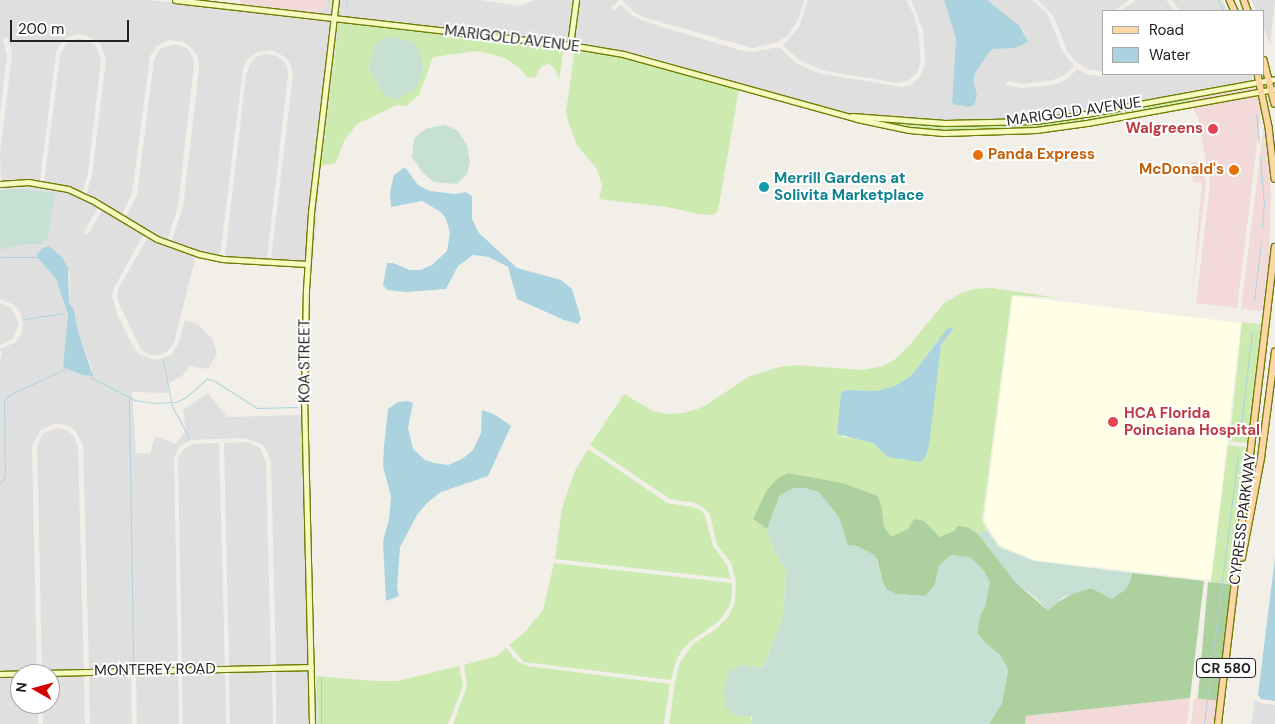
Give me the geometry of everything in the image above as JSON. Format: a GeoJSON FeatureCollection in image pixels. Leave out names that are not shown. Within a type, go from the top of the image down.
{"type":"FeatureCollection","features":[{"type":"Feature","properties":{"kind":"main road","name":"MARIGOLD AVENUE"},"geometry":{"type":"LineString","coordinates":[[175,0],[570,45],[636,57],[778,99],[842,115],[909,130],[944,134],[1036,130],[1087,123],[1273,89]]}},
{"type":"Feature","properties":{"kind":"main road","name":"KOA STREET"},"geometry":{"type":"LineString","coordinates":[[312,724],[304,401],[307,264],[336,0]]}},
{"type":"Feature","properties":{"kind":"main road"},"geometry":{"type":"LineString","coordinates":[[570,45],[576,0]]}},
{"type":"Feature","properties":{"kind":"main road"},"geometry":{"type":"LineString","coordinates":[[1265,62],[1272,79],[1275,104]]}},
{"type":"Feature","properties":{"kind":"main road"},"geometry":{"type":"LineString","coordinates":[[1258,75],[1275,179]]}},
{"type":"Feature","properties":{"kind":"main road","name":"MARIGOLD AVENUE"},"geometry":{"type":"LineString","coordinates":[[842,115],[944,123],[1035,121],[1085,114],[1272,79]]}},
{"type":"Feature","properties":{"kind":"main road"},"geometry":{"type":"LineString","coordinates":[[0,184],[28,182],[68,189],[97,203],[157,239],[199,254],[222,259],[307,264]]}},
{"type":"Feature","properties":{"kind":"main road","name":"CYPRESS PARKWAY"},"geometry":{"type":"LineString","coordinates":[[1218,724],[1275,247]]}},
{"type":"Feature","properties":{"kind":"main road","name":"CYPRESS PARKWAY"},"geometry":{"type":"LineString","coordinates":[[1232,612],[1261,458],[1275,352]]}},
{"type":"Feature","properties":{"kind":"main road","name":"MONTEREY ROAD"},"geometry":{"type":"LineString","coordinates":[[0,674],[311,667]]}},
{"type":"Feature","properties":{"kind":"shaded area"},"geometry":{"type":"Polygon","coordinates":[[[0,0],[147,0],[331,19],[305,261],[271,259],[293,75],[291,65],[285,57],[272,50],[257,52],[247,60],[243,69],[220,256],[212,255],[171,243],[183,207],[199,69],[198,57],[192,48],[184,42],[168,40],[157,46],[150,56],[132,194],[121,216],[86,195],[92,175],[106,59],[100,43],[87,36],[79,34],[69,37],[61,43],[56,53],[40,181],[1,181],[0,154],[12,53],[7,37],[3,39],[7,56],[0,115],[0,0]]]}},
{"type":"Feature","properties":{"kind":"shaded area"},"geometry":{"type":"Polygon","coordinates":[[[241,0],[329,0],[326,7],[319,13],[240,4],[241,0]]]}},
{"type":"Feature","properties":{"kind":"shaded area"},"geometry":{"type":"Polygon","coordinates":[[[329,0],[333,0],[331,15],[300,11],[319,13],[326,7],[329,0]]]}},
{"type":"Feature","properties":{"kind":"shaded area"},"geometry":{"type":"Polygon","coordinates":[[[338,0],[480,0],[520,6],[535,0],[574,0],[568,43],[336,15],[338,0]]]}},
{"type":"Feature","properties":{"kind":"shaded area"},"geometry":{"type":"Polygon","coordinates":[[[578,0],[617,0],[618,2],[611,7],[614,10],[621,5],[631,15],[646,22],[739,50],[752,52],[779,47],[796,63],[817,73],[902,87],[911,85],[919,78],[925,65],[923,30],[911,0],[944,0],[956,39],[952,102],[955,105],[968,107],[975,85],[975,73],[983,60],[993,49],[1015,48],[1025,33],[1020,26],[987,0],[1032,0],[1047,13],[1063,52],[1074,66],[1063,76],[1050,81],[1022,84],[1007,81],[1006,85],[1022,88],[1052,85],[1066,80],[1077,69],[1090,75],[1102,76],[1251,75],[1253,81],[1087,112],[1034,119],[945,121],[852,114],[779,97],[651,57],[573,42],[578,0]]]}},
{"type":"Feature","properties":{"kind":"shaded area"},"geometry":{"type":"Polygon","coordinates":[[[622,0],[804,0],[798,20],[788,35],[778,42],[752,48],[643,17],[634,12],[622,0]]]}},
{"type":"Feature","properties":{"kind":"shaded area"},"geometry":{"type":"Polygon","coordinates":[[[808,0],[906,0],[914,15],[918,31],[921,61],[917,73],[908,81],[897,83],[825,71],[799,60],[783,45],[799,27],[808,0]]]}},
{"type":"Feature","properties":{"kind":"shaded area"},"geometry":{"type":"Polygon","coordinates":[[[1038,0],[1129,0],[1115,10],[1102,10],[1102,72],[1087,69],[1075,61],[1067,51],[1054,17],[1038,0]]]}},
{"type":"Feature","properties":{"kind":"shaded area"},"geometry":{"type":"Polygon","coordinates":[[[1136,0],[1166,0],[1174,10],[1122,10],[1136,0]]]}},
{"type":"Feature","properties":{"kind":"shaded area"},"geometry":{"type":"Polygon","coordinates":[[[1172,0],[1222,0],[1227,10],[1179,10],[1172,0]]]}},
{"type":"Feature","properties":{"kind":"shaded area"},"geometry":{"type":"Polygon","coordinates":[[[1251,0],[1275,0],[1270,44],[1265,32],[1265,10],[1256,10],[1251,0]]]}},
{"type":"Feature","properties":{"kind":"shaded area"},"geometry":{"type":"Polygon","coordinates":[[[336,19],[339,20],[320,175],[313,262],[310,261],[336,19]]]}},
{"type":"Feature","properties":{"kind":"shaded area"},"geometry":{"type":"Polygon","coordinates":[[[395,37],[412,42],[419,50],[423,65],[421,78],[414,90],[396,100],[385,96],[369,69],[374,46],[384,38],[395,37]]]}},
{"type":"Feature","properties":{"kind":"shaded area"},"geometry":{"type":"Polygon","coordinates":[[[79,38],[96,46],[101,59],[88,174],[82,193],[44,182],[60,55],[67,43],[79,38]]]}},
{"type":"Feature","properties":{"kind":"shaded area"},"geometry":{"type":"Polygon","coordinates":[[[174,44],[187,48],[193,58],[194,65],[178,206],[167,241],[125,218],[137,195],[154,60],[160,49],[174,44]]]}},
{"type":"Feature","properties":{"kind":"shaded area"},"geometry":{"type":"Polygon","coordinates":[[[265,54],[277,56],[282,60],[287,66],[288,75],[267,259],[225,256],[246,75],[251,62],[256,57],[265,54]]]}},
{"type":"Feature","properties":{"kind":"shaded area"},"geometry":{"type":"Polygon","coordinates":[[[1254,85],[1256,91],[1191,102],[1190,97],[1254,85]]]}},
{"type":"Feature","properties":{"kind":"shaded area"},"geometry":{"type":"Polygon","coordinates":[[[1257,95],[1261,112],[1237,308],[1196,303],[1210,185],[1198,117],[1192,106],[1257,95]]]}},
{"type":"Feature","properties":{"kind":"shaded area"},"geometry":{"type":"Polygon","coordinates":[[[1264,124],[1271,191],[1269,261],[1263,311],[1241,309],[1264,124]]]}},
{"type":"Feature","properties":{"kind":"shaded area"},"geometry":{"type":"Polygon","coordinates":[[[444,125],[457,130],[467,145],[470,162],[467,174],[457,184],[434,182],[423,173],[412,157],[414,139],[420,133],[428,128],[444,125]]]}},
{"type":"Feature","properties":{"kind":"shaded area"},"geometry":{"type":"Polygon","coordinates":[[[1202,161],[1206,185],[1191,303],[1202,183],[1193,182],[1191,163],[1202,161]]]}},
{"type":"Feature","properties":{"kind":"shaded area"},"geometry":{"type":"Polygon","coordinates":[[[28,184],[67,191],[99,206],[84,232],[88,234],[103,209],[144,234],[114,288],[112,296],[117,314],[134,348],[140,355],[157,360],[171,355],[178,344],[185,320],[198,324],[213,340],[217,354],[208,369],[190,366],[182,376],[169,383],[168,393],[132,392],[136,453],[150,454],[155,436],[175,444],[186,431],[183,410],[208,393],[227,417],[302,415],[308,665],[276,665],[271,462],[262,444],[244,438],[191,440],[179,447],[174,458],[178,668],[89,670],[83,446],[75,430],[66,425],[55,423],[40,431],[32,446],[37,664],[10,664],[10,672],[0,672],[0,363],[2,353],[0,349],[16,342],[21,335],[23,323],[20,312],[14,305],[0,299],[0,250],[21,245],[42,244],[48,238],[55,193],[23,189],[0,190],[0,186],[28,184]],[[45,246],[36,256],[56,279],[68,317],[63,367],[92,376],[92,369],[78,331],[74,310],[69,303],[70,273],[56,252],[45,246]]]}},
{"type":"Feature","properties":{"kind":"shaded area"},"geometry":{"type":"Polygon","coordinates":[[[23,189],[55,193],[48,238],[42,244],[21,245],[0,250],[0,190],[23,189]]]}},
{"type":"Feature","properties":{"kind":"shaded area"},"geometry":{"type":"Polygon","coordinates":[[[148,237],[196,256],[174,342],[168,351],[160,355],[150,355],[141,350],[117,299],[118,289],[148,237]]]}},
{"type":"Feature","properties":{"kind":"shaded area","name":"HCA Florida Poinciana Hospital"},"geometry":{"type":"Polygon","coordinates":[[[1013,296],[1241,323],[1211,580],[1034,560],[1000,545],[984,521],[1013,296]]]}},
{"type":"Feature","properties":{"kind":"shaded area"},"geometry":{"type":"Polygon","coordinates":[[[0,303],[11,308],[19,323],[13,339],[0,345],[0,303]]]}},
{"type":"Feature","properties":{"kind":"shaded area"},"geometry":{"type":"Polygon","coordinates":[[[307,415],[309,415],[309,664],[307,664],[307,415]]]}},
{"type":"Feature","properties":{"kind":"shaded area"},"geometry":{"type":"Polygon","coordinates":[[[58,428],[66,430],[74,436],[78,446],[84,670],[60,671],[60,664],[42,664],[37,446],[43,433],[58,428]]]}},
{"type":"Feature","properties":{"kind":"shaded area"},"geometry":{"type":"Polygon","coordinates":[[[247,442],[260,448],[266,462],[271,665],[229,666],[224,443],[247,442]]]}},
{"type":"Feature","properties":{"kind":"shaded area"},"geometry":{"type":"Polygon","coordinates":[[[219,443],[225,666],[182,667],[178,459],[183,450],[193,444],[219,443]]]}},
{"type":"Feature","properties":{"kind":"shaded area"},"geometry":{"type":"Polygon","coordinates":[[[793,488],[806,488],[819,492],[839,517],[848,545],[857,546],[875,555],[883,583],[887,590],[896,594],[925,596],[935,585],[939,566],[951,555],[970,557],[984,571],[990,582],[977,633],[986,644],[1000,655],[1008,670],[1002,703],[989,724],[752,724],[752,716],[736,716],[726,708],[723,690],[729,671],[742,665],[763,668],[782,620],[787,571],[775,553],[767,529],[780,495],[793,488]]]}},
{"type":"Feature","properties":{"kind":"shaded area"},"geometry":{"type":"Polygon","coordinates":[[[987,530],[999,547],[1034,561],[1132,573],[1130,582],[1125,590],[1112,599],[1091,588],[1063,597],[1048,611],[1037,599],[1015,582],[977,533],[987,530]]]}},
{"type":"Feature","properties":{"kind":"shaded area"},"geometry":{"type":"Polygon","coordinates":[[[272,669],[273,724],[230,724],[229,670],[272,669]]]}},
{"type":"Feature","properties":{"kind":"shaded area"},"geometry":{"type":"Polygon","coordinates":[[[276,669],[308,669],[308,724],[276,724],[276,669]]]}},
{"type":"Feature","properties":{"kind":"shaded area"},"geometry":{"type":"Polygon","coordinates":[[[225,670],[226,724],[183,724],[182,671],[225,670]]]}},
{"type":"Feature","properties":{"kind":"shaded area"},"geometry":{"type":"Polygon","coordinates":[[[313,670],[315,671],[318,724],[314,724],[313,670]]]}},
{"type":"Feature","properties":{"kind":"shaded area"},"geometry":{"type":"Polygon","coordinates":[[[178,672],[179,724],[137,724],[136,673],[178,672]]]}},
{"type":"Feature","properties":{"kind":"shaded area"},"geometry":{"type":"Polygon","coordinates":[[[131,673],[132,724],[90,724],[89,674],[131,673]]]}},
{"type":"Feature","properties":{"kind":"shaded area"},"geometry":{"type":"Polygon","coordinates":[[[84,674],[85,724],[43,724],[43,714],[60,714],[60,675],[84,674]]]}},
{"type":"Feature","properties":{"kind":"shaded area"},"geometry":{"type":"Polygon","coordinates":[[[0,676],[10,676],[10,714],[38,714],[38,724],[0,724],[0,676]]]}},
{"type":"Feature","properties":{"kind":"shaded area"},"geometry":{"type":"Polygon","coordinates":[[[1220,695],[1216,724],[1191,724],[1194,698],[1220,695]]]}},
{"type":"Feature","properties":{"kind":"shaded area"},"geometry":{"type":"Polygon","coordinates":[[[1190,698],[1187,724],[1025,724],[1026,716],[1190,698]]]}},
{"type":"Feature","properties":{"kind":"shaded area"},"geometry":{"type":"Polygon","coordinates":[[[1255,700],[1260,703],[1275,705],[1275,724],[1251,724],[1255,700]]]}},
{"type":"Feature","properties":{"kind":"green space"},"geometry":{"type":"Polygon","coordinates":[[[339,20],[566,47],[559,80],[555,69],[548,63],[540,68],[535,78],[527,77],[519,68],[503,57],[476,51],[433,57],[419,95],[406,106],[397,105],[357,124],[344,141],[336,163],[321,166],[339,20]]]}},
{"type":"Feature","properties":{"kind":"green space"},"geometry":{"type":"Polygon","coordinates":[[[572,48],[636,59],[739,89],[718,211],[713,215],[698,214],[667,207],[599,199],[602,186],[597,169],[577,145],[566,112],[574,55],[572,48]]]}},
{"type":"Feature","properties":{"kind":"green space"},"geometry":{"type":"Polygon","coordinates":[[[1190,97],[1191,102],[1089,122],[1088,117],[1190,97]]]}},
{"type":"Feature","properties":{"kind":"green space"},"geometry":{"type":"Polygon","coordinates":[[[1083,116],[1084,121],[1035,128],[945,131],[909,128],[875,120],[980,126],[1035,123],[1083,116]]]}},
{"type":"Feature","properties":{"kind":"green space"},"geometry":{"type":"Polygon","coordinates":[[[992,288],[1059,298],[1012,295],[982,521],[987,530],[977,533],[967,527],[939,537],[908,529],[891,538],[884,527],[878,496],[843,483],[788,473],[753,519],[767,529],[775,553],[787,571],[782,620],[763,668],[742,665],[752,724],[669,724],[680,662],[694,643],[715,630],[729,616],[735,602],[736,582],[731,563],[717,545],[710,515],[705,509],[695,503],[670,499],[590,445],[624,394],[653,411],[669,414],[684,413],[703,407],[748,377],[779,367],[796,365],[861,370],[880,367],[894,360],[908,347],[944,303],[959,294],[973,289],[992,288]],[[954,328],[935,344],[911,376],[895,386],[875,391],[846,390],[842,437],[862,439],[873,443],[888,457],[939,361],[941,345],[954,328]]]}},
{"type":"Feature","properties":{"kind":"green space"},"geometry":{"type":"Polygon","coordinates":[[[1242,322],[1261,324],[1248,443],[1229,441],[1242,322]]]}},
{"type":"Feature","properties":{"kind":"green space"},"geometry":{"type":"Polygon","coordinates":[[[1228,445],[1245,447],[1230,572],[1233,584],[1211,582],[1228,445]]]}},
{"type":"Feature","properties":{"kind":"green space"},"geometry":{"type":"Polygon","coordinates":[[[588,449],[667,503],[693,507],[702,511],[713,546],[727,565],[731,579],[555,559],[562,508],[575,471],[588,449]]]}},
{"type":"Feature","properties":{"kind":"green space"},"geometry":{"type":"Polygon","coordinates":[[[788,473],[843,483],[878,496],[884,527],[891,537],[908,529],[914,519],[924,521],[940,537],[954,531],[958,526],[967,527],[977,533],[988,544],[1015,582],[1046,609],[1077,591],[1092,588],[1112,599],[1130,582],[1132,573],[1204,581],[1190,698],[1026,716],[1025,724],[989,724],[1002,703],[1008,670],[1000,655],[986,644],[977,633],[980,616],[986,603],[984,571],[970,558],[951,555],[939,566],[935,585],[925,596],[896,594],[887,590],[883,583],[877,559],[847,545],[780,495],[767,529],[753,519],[767,490],[778,478],[788,473]]]}},
{"type":"Feature","properties":{"kind":"green space"},"geometry":{"type":"Polygon","coordinates":[[[554,563],[732,583],[732,594],[729,607],[719,621],[691,641],[682,650],[676,661],[671,680],[524,662],[509,645],[524,633],[543,610],[554,563]]]}},
{"type":"Feature","properties":{"kind":"green space"},"geometry":{"type":"Polygon","coordinates":[[[1208,582],[1233,584],[1223,701],[1198,699],[1208,582]]]}},
{"type":"Feature","properties":{"kind":"green space"},"geometry":{"type":"Polygon","coordinates":[[[506,648],[518,662],[527,666],[670,684],[664,724],[453,724],[467,686],[464,665],[497,656],[506,648]]]}},
{"type":"Feature","properties":{"kind":"green space"},"geometry":{"type":"Polygon","coordinates":[[[459,666],[463,686],[448,724],[318,724],[316,676],[398,681],[459,666]]]}},
{"type":"Feature","properties":{"kind":"water"},"geometry":{"type":"Polygon","coordinates":[[[944,0],[987,0],[1020,26],[1028,42],[1015,48],[993,49],[988,54],[975,73],[974,82],[977,96],[974,105],[968,107],[955,105],[952,102],[956,39],[944,0]]]}},
{"type":"Feature","properties":{"kind":"water"},"geometry":{"type":"Polygon","coordinates":[[[405,167],[418,185],[430,191],[455,194],[466,192],[472,196],[472,219],[479,233],[517,268],[561,280],[572,289],[581,319],[578,324],[564,320],[517,299],[508,267],[489,257],[473,255],[458,266],[446,289],[406,292],[387,290],[383,285],[387,263],[393,263],[410,270],[420,270],[432,265],[447,251],[450,233],[446,219],[441,212],[422,201],[391,207],[390,192],[394,175],[405,167]]]}},
{"type":"Feature","properties":{"kind":"water"},"geometry":{"type":"Polygon","coordinates":[[[49,246],[61,256],[68,267],[69,303],[74,310],[78,331],[93,376],[82,375],[63,367],[68,315],[56,279],[36,256],[42,248],[49,246]]]}},
{"type":"Feature","properties":{"kind":"water"},"geometry":{"type":"Polygon","coordinates":[[[954,328],[941,345],[929,445],[926,456],[921,462],[888,457],[873,443],[837,434],[841,393],[846,390],[875,391],[895,386],[911,376],[947,329],[954,328]]]}},
{"type":"Feature","properties":{"kind":"water"},"geometry":{"type":"Polygon","coordinates":[[[408,401],[413,403],[408,428],[413,449],[425,460],[434,463],[448,465],[462,459],[473,450],[481,433],[482,410],[494,414],[511,426],[488,476],[441,492],[427,503],[417,515],[400,547],[397,588],[399,596],[386,601],[383,541],[389,519],[391,497],[383,466],[388,409],[398,402],[408,401]]]}},
{"type":"Feature","properties":{"kind":"water"},"geometry":{"type":"Polygon","coordinates":[[[1275,558],[1275,701],[1261,699],[1258,695],[1275,558]]]}},
{"type":"Feature","properties":{"kind":"waterway"},"geometry":{"type":"LineString","coordinates":[[346,6],[347,0]]}},
{"type":"Feature","properties":{"kind":"waterway"},"geometry":{"type":"LineString","coordinates":[[1218,0],[1223,10]]}},
{"type":"Feature","properties":{"kind":"waterway"},"geometry":{"type":"LineString","coordinates":[[1256,114],[1259,142]]}},
{"type":"Feature","properties":{"kind":"waterway"},"geometry":{"type":"LineString","coordinates":[[1260,156],[1264,205],[1262,227]]}},
{"type":"Feature","properties":{"kind":"waterway"},"geometry":{"type":"LineString","coordinates":[[1254,301],[1261,241]]}},
{"type":"Feature","properties":{"kind":"waterway"},"geometry":{"type":"LineString","coordinates":[[0,257],[36,257]]}},
{"type":"Feature","properties":{"kind":"waterway"},"geometry":{"type":"LineString","coordinates":[[24,319],[65,313]]}},
{"type":"Feature","properties":{"kind":"waterway"},"geometry":{"type":"LineString","coordinates":[[1241,426],[1252,331]]}},
{"type":"Feature","properties":{"kind":"waterway"},"geometry":{"type":"LineString","coordinates":[[163,360],[171,401]]}},
{"type":"Feature","properties":{"kind":"waterway"},"geometry":{"type":"LineString","coordinates":[[0,483],[5,477],[4,401],[9,395],[65,369]]}},
{"type":"Feature","properties":{"kind":"waterway"},"geometry":{"type":"LineString","coordinates":[[90,377],[135,400],[155,403],[176,402],[186,397],[207,379],[213,380],[257,408],[297,407]]}},
{"type":"Feature","properties":{"kind":"waterway"},"geometry":{"type":"LineString","coordinates":[[129,398],[133,663]]}},
{"type":"Feature","properties":{"kind":"waterway"},"geometry":{"type":"LineString","coordinates":[[171,404],[189,438]]}},
{"type":"Feature","properties":{"kind":"waterway"},"geometry":{"type":"LineString","coordinates":[[1204,724],[1238,456]]}},
{"type":"Feature","properties":{"kind":"waterway"},"geometry":{"type":"LineString","coordinates":[[321,676],[321,724]]}},
{"type":"Feature","properties":{"kind":"place","name":"Walgreens"},"geometry":{"type":"Point","coordinates":[1213,129]}},
{"type":"Feature","properties":{"kind":"place","name":"Panda Express"},"geometry":{"type":"Point","coordinates":[978,155]}},
{"type":"Feature","properties":{"kind":"place","name":"McDonald's"},"geometry":{"type":"Point","coordinates":[1234,170]}},
{"type":"Feature","properties":{"kind":"place","name":"Merrill Gardens at Solivita Marketplace"},"geometry":{"type":"Point","coordinates":[764,187]}},
{"type":"Feature","properties":{"kind":"place","name":"HCA Florida Poinciana Hospital"},"geometry":{"type":"Point","coordinates":[1113,422]}}]}
